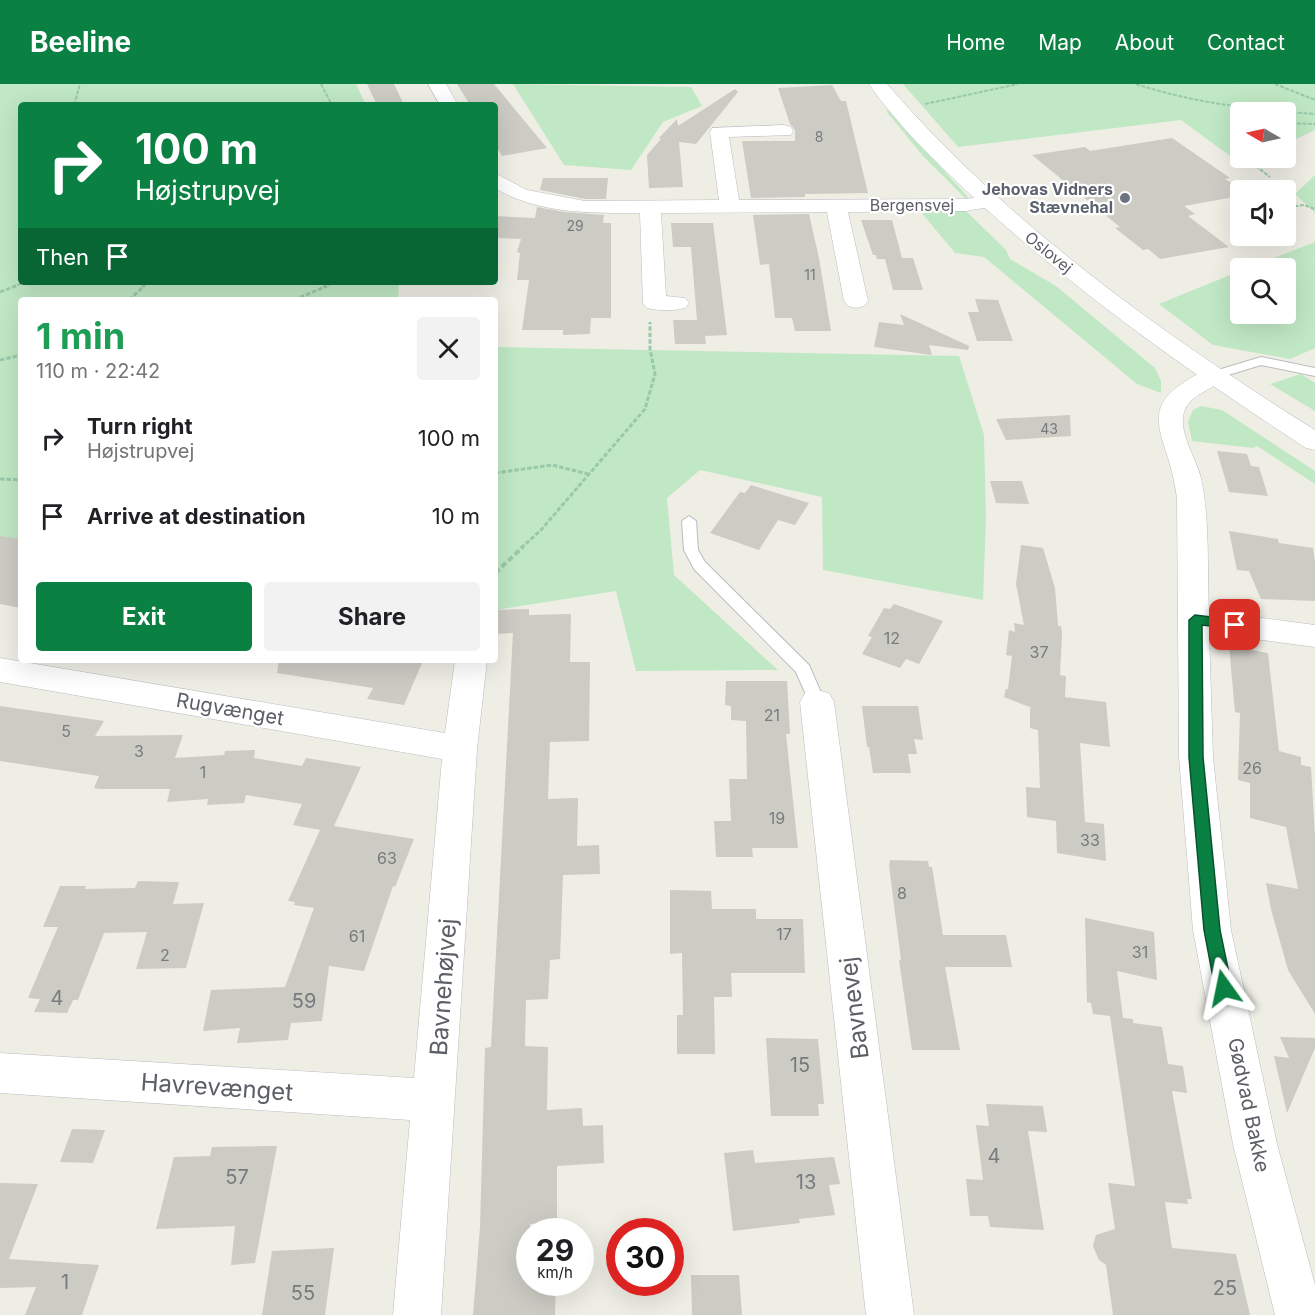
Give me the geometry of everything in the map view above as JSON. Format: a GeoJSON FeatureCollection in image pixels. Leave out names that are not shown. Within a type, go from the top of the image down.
{"type":"FeatureCollection","features":[{"type":"Feature","properties":{"kind":"street"},"geometry":{"type":"LineString","coordinates":[[436,84],[447,102]]}},
{"type":"Feature","properties":{"kind":"street","name":"Oslovej"},"geometry":{"type":"LineString","coordinates":[[878,84],[913,127],[988,202],[1067,267],[1212,376],[1315,442]]}},
{"type":"Feature","properties":{"kind":"street"},"geometry":{"type":"LineString","coordinates":[[730,206],[719,132],[784,131]]}},
{"type":"Feature","properties":{"kind":"street","name":"Bergensvej"},"geometry":{"type":"LineString","coordinates":[[498,181],[521,195],[553,203],[585,207],[966,205],[988,202]]}},
{"type":"Feature","properties":{"kind":"street"},"geometry":{"type":"LineString","coordinates":[[836,206],[856,301]]}},
{"type":"Feature","properties":{"kind":"street"},"geometry":{"type":"LineString","coordinates":[[650,208],[655,303],[677,303]]}},
{"type":"Feature","properties":{"kind":"street","name":"Gødvad Bakke"},"geometry":{"type":"LineString","coordinates":[[1212,376],[1180,398],[1174,404],[1170,417],[1172,433],[1181,456],[1191,498],[1196,757],[1212,930],[1256,1144],[1299,1315]]}},
{"type":"Feature","properties":{"kind":"street"},"geometry":{"type":"LineString","coordinates":[[1195,620],[1315,636]]}},
{"type":"Feature","properties":{"kind":"street","name":"Bavnehøjvej"},"geometry":{"type":"LineString","coordinates":[[417,1315],[460,749],[471,663]]}},
{"type":"Feature","properties":{"kind":"street","name":"Rugvænget"},"geometry":{"type":"LineString","coordinates":[[0,670],[460,749]]}},
{"type":"Feature","properties":{"kind":"street","name":"Bavnevej"},"geometry":{"type":"LineString","coordinates":[[817,702],[890,1315]]}},
{"type":"Feature","properties":{"kind":"street","name":"Havrevænget"},"geometry":{"type":"LineString","coordinates":[[0,1073],[434,1100]]}},
{"type":"Feature","properties":{"kind":"lane"},"geometry":{"type":"LineString","coordinates":[[1212,376],[1261,361],[1315,372]]}},
{"type":"Feature","properties":{"kind":"lane"},"geometry":{"type":"LineString","coordinates":[[689,521],[691,550],[699,566],[803,669],[817,702]]}},
{"type":"Feature","properties":{"kind":"path"},"geometry":{"type":"LineString","coordinates":[[75,102],[80,84]]}},
{"type":"Feature","properties":{"kind":"path"},"geometry":{"type":"LineString","coordinates":[[321,84],[330,102]]}},
{"type":"Feature","properties":{"kind":"path"},"geometry":{"type":"LineString","coordinates":[[997,84],[1002,89]]}},
{"type":"Feature","properties":{"kind":"path"},"geometry":{"type":"LineString","coordinates":[[915,105],[1018,84]]}},
{"type":"Feature","properties":{"kind":"path"},"geometry":{"type":"LineString","coordinates":[[1136,84],[1170,95],[1217,104],[1315,114]]}},
{"type":"Feature","properties":{"kind":"path"},"geometry":{"type":"LineString","coordinates":[[1275,84],[1315,100]]}},
{"type":"Feature","properties":{"kind":"path"},"geometry":{"type":"LineString","coordinates":[[1296,123],[1315,124]]}},
{"type":"Feature","properties":{"kind":"path"},"geometry":{"type":"LineString","coordinates":[[1257,168],[1270,177]]}},
{"type":"Feature","properties":{"kind":"path"},"geometry":{"type":"LineString","coordinates":[[1296,206],[1304,205],[1315,209]]}},
{"type":"Feature","properties":{"kind":"path"},"geometry":{"type":"LineString","coordinates":[[0,292],[18,285]]}},
{"type":"Feature","properties":{"kind":"path"},"geometry":{"type":"LineString","coordinates":[[132,297],[145,285]]}},
{"type":"Feature","properties":{"kind":"path"},"geometry":{"type":"LineString","coordinates":[[301,297],[329,285]]}},
{"type":"Feature","properties":{"kind":"path"},"geometry":{"type":"LineString","coordinates":[[498,570],[541,530],[645,409],[655,374],[650,349],[651,310],[655,303]]}},
{"type":"Feature","properties":{"kind":"path"},"geometry":{"type":"LineString","coordinates":[[0,360],[18,356]]}},
{"type":"Feature","properties":{"kind":"path"},"geometry":{"type":"LineString","coordinates":[[498,472],[545,463],[560,464],[588,474]]}},
{"type":"Feature","properties":{"kind":"path"},"geometry":{"type":"LineString","coordinates":[[0,479],[18,480]]}},
{"type":"Feature","properties":{"kind":"green space"},"geometry":{"type":"Polygon","coordinates":[[[0,84],[356,84],[365,102],[18,102],[18,285],[399,285],[398,297],[18,297],[18,544],[0,541],[0,84]]]}},
{"type":"Feature","properties":{"kind":"green space"},"geometry":{"type":"Polygon","coordinates":[[[513,84],[691,87],[702,106],[663,122],[631,170],[564,165],[513,84]]]}},
{"type":"Feature","properties":{"kind":"green space"},"geometry":{"type":"Polygon","coordinates":[[[903,84],[1315,84],[1315,130],[1296,139],[1296,102],[1230,102],[1230,156],[1181,120],[958,147],[903,84]]]}},
{"type":"Feature","properties":{"kind":"green space"},"geometry":{"type":"Polygon","coordinates":[[[889,110],[968,197],[966,199],[923,156],[886,111],[889,110]]]}},
{"type":"Feature","properties":{"kind":"green space"},"geometry":{"type":"Polygon","coordinates":[[[1315,175],[1315,213],[1296,195],[1315,175]]]}},
{"type":"Feature","properties":{"kind":"green space"},"geometry":{"type":"Polygon","coordinates":[[[965,210],[1006,250],[1010,259],[1056,286],[1155,368],[1161,381],[1161,393],[1137,384],[984,257],[955,253],[920,211],[965,210]]]}},
{"type":"Feature","properties":{"kind":"green space"},"geometry":{"type":"Polygon","coordinates":[[[1315,242],[1315,348],[1290,359],[1213,345],[1159,304],[1230,275],[1230,324],[1296,324],[1296,258],[1274,258],[1315,242]]]}},
{"type":"Feature","properties":{"kind":"green space"},"geometry":{"type":"Polygon","coordinates":[[[498,347],[959,356],[984,435],[986,519],[983,600],[823,570],[822,497],[700,470],[667,498],[674,575],[778,670],[636,671],[616,591],[498,610],[498,347]]]}},
{"type":"Feature","properties":{"kind":"green space"},"geometry":{"type":"Polygon","coordinates":[[[1301,374],[1315,383],[1315,411],[1270,384],[1301,374]]]}},
{"type":"Feature","properties":{"kind":"green space"},"geometry":{"type":"Polygon","coordinates":[[[1201,406],[1222,410],[1315,471],[1315,484],[1257,446],[1253,448],[1192,441],[1188,422],[1193,410],[1201,406]]]}},
{"type":"Feature","properties":{"kind":"building"},"geometry":{"type":"Polygon","coordinates":[[[367,84],[394,84],[403,102],[376,102],[367,84]]]}},
{"type":"Feature","properties":{"kind":"building"},"geometry":{"type":"Polygon","coordinates":[[[457,84],[494,84],[547,148],[502,156],[498,150],[498,102],[468,102],[457,84]]]}},
{"type":"Feature","properties":{"kind":"building"},"geometry":{"type":"Polygon","coordinates":[[[832,85],[841,101],[846,101],[868,193],[751,198],[742,141],[795,141],[795,130],[790,124],[778,88],[832,85]]]}},
{"type":"Feature","properties":{"kind":"building"},"geometry":{"type":"Polygon","coordinates":[[[735,89],[738,92],[696,144],[679,142],[683,187],[649,188],[647,155],[661,139],[659,138],[677,119],[678,126],[735,89]]]}},
{"type":"Feature","properties":{"kind":"building","name":"Jehovas Vidners Stævnehal"},"geometry":{"type":"Polygon","coordinates":[[[1172,138],[1230,178],[1225,179],[1230,182],[1230,198],[1184,206],[1195,214],[1188,216],[1229,247],[1160,259],[1148,249],[1143,250],[1115,228],[1120,227],[1032,155],[1085,147],[1090,151],[1172,138]]]}},
{"type":"Feature","properties":{"kind":"building"},"geometry":{"type":"Polygon","coordinates":[[[543,178],[608,178],[606,199],[585,199],[540,190],[543,178]]]}},
{"type":"Feature","properties":{"kind":"building"},"geometry":{"type":"Polygon","coordinates":[[[537,207],[604,215],[603,223],[611,223],[611,318],[591,318],[590,334],[563,335],[563,330],[522,330],[529,280],[517,280],[520,253],[517,252],[521,239],[498,238],[498,216],[535,218],[537,207]]]}},
{"type":"Feature","properties":{"kind":"building"},"geometry":{"type":"Polygon","coordinates":[[[809,214],[831,331],[795,331],[792,318],[775,318],[769,264],[760,265],[753,215],[809,214]]]}},
{"type":"Feature","properties":{"kind":"building"},"geometry":{"type":"Polygon","coordinates":[[[861,220],[892,220],[902,258],[913,258],[923,290],[893,290],[885,259],[877,259],[876,255],[873,255],[861,220]]]}},
{"type":"Feature","properties":{"kind":"building"},"geometry":{"type":"Polygon","coordinates":[[[671,223],[713,223],[727,335],[705,336],[706,344],[675,344],[673,320],[697,320],[691,247],[673,247],[671,223]]]}},
{"type":"Feature","properties":{"kind":"building"},"geometry":{"type":"Polygon","coordinates":[[[975,299],[998,300],[1013,341],[977,341],[968,312],[979,312],[975,299]]]}},
{"type":"Feature","properties":{"kind":"building"},"geometry":{"type":"Polygon","coordinates":[[[900,314],[969,346],[968,350],[929,345],[932,355],[874,347],[879,322],[904,325],[900,314]]]}},
{"type":"Feature","properties":{"kind":"building"},"geometry":{"type":"Polygon","coordinates":[[[1070,415],[1071,436],[1006,440],[996,419],[1070,415]]]}},
{"type":"Feature","properties":{"kind":"building"},"geometry":{"type":"Polygon","coordinates":[[[1217,451],[1247,454],[1251,466],[1259,467],[1268,496],[1229,492],[1217,451]]]}},
{"type":"Feature","properties":{"kind":"building"},"geometry":{"type":"Polygon","coordinates":[[[990,481],[1022,481],[1029,504],[996,503],[990,481]]]}},
{"type":"Feature","properties":{"kind":"building"},"geometry":{"type":"Polygon","coordinates":[[[751,485],[809,503],[795,525],[778,520],[759,550],[710,533],[740,492],[745,493],[751,485]]]}},
{"type":"Feature","properties":{"kind":"building"},"geometry":{"type":"Polygon","coordinates":[[[1229,531],[1278,539],[1279,543],[1313,548],[1315,601],[1261,599],[1249,571],[1237,570],[1229,531]]]}},
{"type":"Feature","properties":{"kind":"building"},"geometry":{"type":"Polygon","coordinates":[[[0,536],[18,539],[18,607],[0,604],[0,536]]]}},
{"type":"Feature","properties":{"kind":"building"},"geometry":{"type":"Polygon","coordinates":[[[1021,545],[1043,548],[1055,588],[1058,626],[1061,626],[1062,634],[1060,675],[1066,676],[1065,697],[1106,702],[1110,747],[1080,743],[1085,822],[1104,824],[1106,861],[1057,853],[1056,821],[1027,817],[1026,787],[1040,788],[1038,730],[1030,728],[1030,708],[1032,708],[1004,697],[1008,689],[1012,656],[1006,655],[1009,630],[1015,632],[1014,623],[1024,625],[1016,584],[1021,545]]]}},
{"type":"Feature","properties":{"kind":"building"},"geometry":{"type":"Polygon","coordinates":[[[894,604],[943,621],[919,664],[906,659],[900,668],[862,654],[872,637],[868,636],[884,608],[890,609],[894,604]]]}},
{"type":"Feature","properties":{"kind":"building"},"geometry":{"type":"Polygon","coordinates":[[[529,609],[529,615],[571,614],[570,662],[590,662],[589,741],[550,742],[548,799],[578,798],[577,846],[599,845],[600,874],[563,875],[560,959],[550,960],[548,999],[526,1000],[525,1046],[548,1047],[547,1110],[582,1108],[583,1126],[603,1125],[604,1163],[557,1166],[557,1218],[516,1218],[516,1296],[556,1296],[555,1315],[473,1315],[480,1227],[485,1048],[491,1047],[513,633],[498,634],[498,610],[529,609]]]}},
{"type":"Feature","properties":{"kind":"building"},"geometry":{"type":"Polygon","coordinates":[[[1229,646],[1268,653],[1279,751],[1301,757],[1301,765],[1311,767],[1315,837],[1315,1014],[1288,970],[1266,883],[1298,889],[1286,827],[1250,818],[1250,783],[1238,780],[1240,713],[1235,712],[1229,646]]]}},
{"type":"Feature","properties":{"kind":"building"},"geometry":{"type":"Polygon","coordinates":[[[279,663],[422,663],[404,705],[367,699],[373,688],[277,673],[279,663]]]}},
{"type":"Feature","properties":{"kind":"building"},"geometry":{"type":"Polygon","coordinates":[[[726,681],[787,681],[790,734],[786,734],[798,848],[752,848],[753,857],[716,857],[714,821],[731,821],[729,779],[747,779],[746,721],[731,720],[731,706],[725,705],[726,681]]]}},
{"type":"Feature","properties":{"kind":"building"},"geometry":{"type":"Polygon","coordinates":[[[0,706],[104,721],[95,736],[183,735],[175,758],[224,755],[225,751],[255,750],[254,758],[302,766],[306,758],[361,767],[334,826],[414,839],[395,887],[393,886],[364,971],[329,966],[322,1021],[291,1023],[288,1040],[237,1043],[240,1028],[203,1031],[211,990],[285,987],[314,908],[294,905],[295,902],[288,901],[320,830],[293,825],[302,804],[246,795],[244,803],[207,805],[208,799],[167,802],[170,789],[99,789],[94,788],[99,776],[0,761],[0,706]]]}},
{"type":"Feature","properties":{"kind":"building"},"geometry":{"type":"Polygon","coordinates":[[[862,706],[918,706],[923,740],[914,739],[917,754],[908,754],[911,773],[873,773],[862,706]]]}},
{"type":"Feature","properties":{"kind":"building"},"geometry":{"type":"Polygon","coordinates":[[[890,860],[928,861],[929,867],[932,867],[943,935],[1006,935],[1012,967],[945,967],[960,1050],[912,1050],[899,960],[901,960],[890,860]]]}},
{"type":"Feature","properties":{"kind":"building"},"geometry":{"type":"Polygon","coordinates":[[[138,881],[179,882],[173,904],[204,903],[186,968],[136,969],[147,932],[104,933],[78,1000],[73,1000],[67,1013],[34,1012],[40,999],[28,998],[58,927],[43,927],[60,886],[86,886],[85,889],[135,888],[138,881]]]}},
{"type":"Feature","properties":{"kind":"building"},"geometry":{"type":"Polygon","coordinates":[[[670,890],[711,891],[712,909],[756,909],[756,919],[803,919],[805,973],[731,973],[732,997],[714,997],[715,1054],[677,1054],[677,1015],[683,1015],[682,953],[670,954],[670,890]]]}},
{"type":"Feature","properties":{"kind":"building"},"geometry":{"type":"Polygon","coordinates":[[[1085,918],[1154,932],[1157,980],[1117,971],[1123,1018],[1133,1019],[1133,1023],[1162,1027],[1168,1064],[1183,1066],[1187,1093],[1172,1091],[1192,1199],[1187,1199],[1188,1204],[1165,1202],[1172,1248],[1236,1254],[1250,1315],[1113,1315],[1106,1265],[1099,1260],[1093,1246],[1096,1235],[1115,1229],[1108,1183],[1135,1186],[1110,1016],[1093,1014],[1091,1003],[1087,1002],[1085,918]]]}},
{"type":"Feature","properties":{"kind":"building"},"geometry":{"type":"Polygon","coordinates":[[[1280,1037],[1315,1038],[1315,1048],[1287,1113],[1274,1056],[1289,1058],[1280,1037]]]}},
{"type":"Feature","properties":{"kind":"building"},"geometry":{"type":"Polygon","coordinates":[[[766,1038],[818,1039],[824,1104],[818,1104],[819,1116],[771,1116],[766,1038]]]}},
{"type":"Feature","properties":{"kind":"building"},"geometry":{"type":"Polygon","coordinates":[[[986,1104],[1043,1106],[1047,1132],[1028,1131],[1044,1230],[990,1227],[988,1216],[970,1216],[966,1179],[983,1180],[976,1125],[989,1126],[986,1104]]]}},
{"type":"Feature","properties":{"kind":"building"},"geometry":{"type":"Polygon","coordinates":[[[72,1129],[105,1130],[93,1163],[60,1162],[72,1129]]]}},
{"type":"Feature","properties":{"kind":"building"},"geometry":{"type":"Polygon","coordinates":[[[277,1146],[255,1263],[231,1265],[235,1226],[156,1229],[174,1157],[210,1156],[212,1147],[277,1146]]]}},
{"type":"Feature","properties":{"kind":"building"},"geometry":{"type":"Polygon","coordinates":[[[753,1150],[755,1163],[834,1157],[840,1184],[829,1185],[835,1215],[799,1219],[800,1223],[733,1231],[724,1153],[753,1150]]]}},
{"type":"Feature","properties":{"kind":"building"},"geometry":{"type":"Polygon","coordinates":[[[0,1183],[38,1184],[9,1259],[99,1265],[82,1315],[25,1315],[36,1287],[0,1288],[0,1183]]]}},
{"type":"Feature","properties":{"kind":"building"},"geometry":{"type":"Polygon","coordinates":[[[334,1248],[325,1315],[262,1315],[272,1251],[334,1248]]]}},
{"type":"Feature","properties":{"kind":"building"},"geometry":{"type":"Polygon","coordinates":[[[691,1275],[739,1275],[742,1315],[692,1315],[691,1275]]]}},
{"type":"Feature","properties":{"kind":"place","name":"Jehovas Vidners Stævnehal"},"geometry":{"type":"Point","coordinates":[1125,198]}},
{"type":"Feature","properties":{"kind":"route"},"geometry":{"type":"LineString","coordinates":[[1224,988],[1212,930],[1196,757],[1195,620],[1235,625]]}}]}
